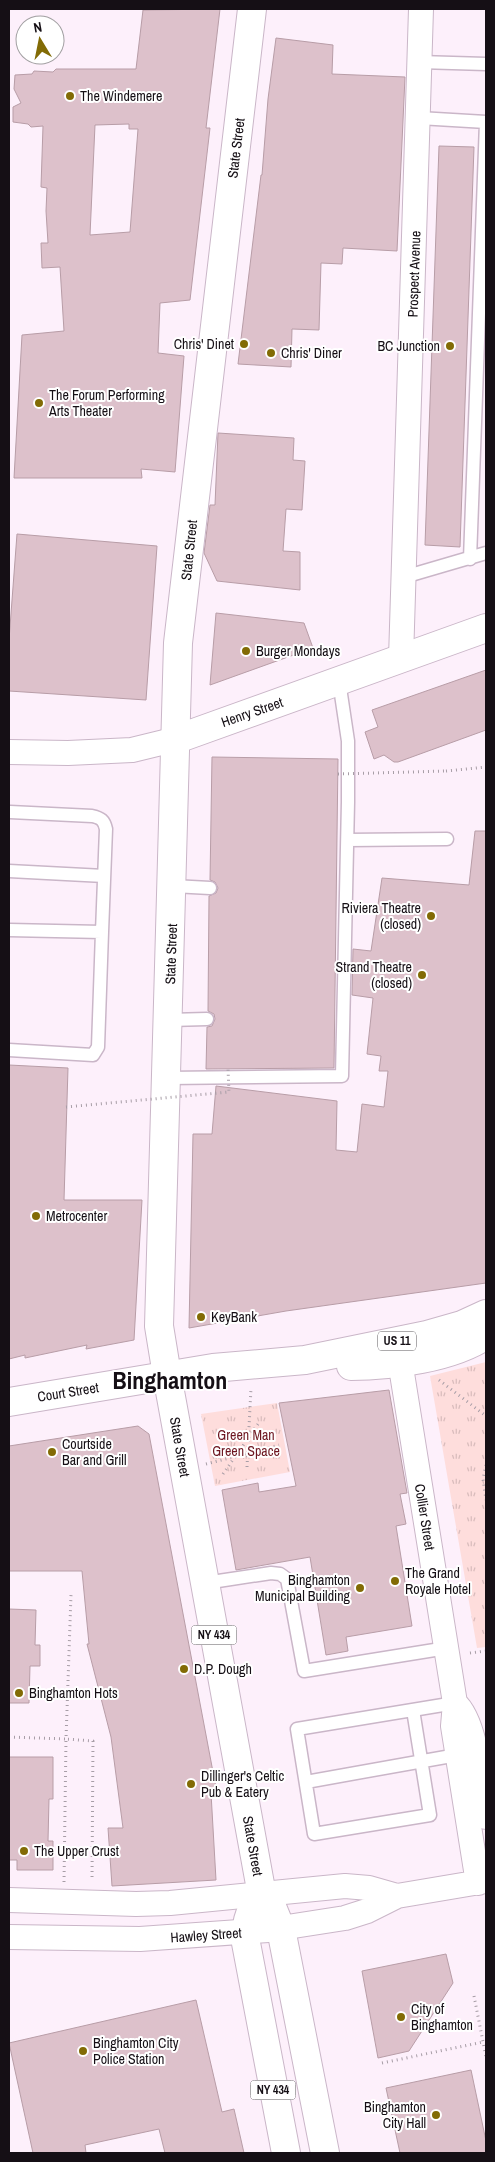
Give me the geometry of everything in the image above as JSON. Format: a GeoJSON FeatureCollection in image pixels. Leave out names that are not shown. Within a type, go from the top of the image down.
{"type":"FeatureCollection","features":[{"type":"Feature","properties":{"kind":"main road","name":"State Street"},"geometry":{"type":"LineString","coordinates":[[252,9],[178,643],[173,886],[159,1326],[262,1895],[276,1914],[281,1929],[325,2153]]}},
{"type":"Feature","properties":{"kind":"main road","name":"Henry Street"},"geometry":{"type":"LineString","coordinates":[[177,739],[486,628]]}},
{"type":"Feature","properties":{"kind":"main road","name":"Court Street"},"geometry":{"type":"LineString","coordinates":[[9,1402],[167,1375],[253,1364],[305,1360],[434,1334],[462,1325],[486,1314]]}},
{"type":"Feature","properties":{"kind":"main road","name":"Court Street"},"geometry":{"type":"LineString","coordinates":[[305,1360],[351,1366],[400,1361],[455,1350],[486,1335]]}},
{"type":"Feature","properties":{"kind":"main road","name":"State Street"},"geometry":{"type":"LineString","coordinates":[[262,1895],[252,1908],[246,1933],[251,1974],[286,2153]]}},
{"type":"Feature","properties":{"kind":"street","name":"Prospect Avenue"},"geometry":{"type":"LineString","coordinates":[[401,659],[421,9]]}},
{"type":"Feature","properties":{"kind":"street","name":"Henry Street"},"geometry":{"type":"LineString","coordinates":[[9,752],[68,753],[132,750],[177,739]]}},
{"type":"Feature","properties":{"kind":"street","name":"Collier Street"},"geometry":{"type":"LineString","coordinates":[[400,1361],[455,1702],[453,1726],[457,1755],[482,1882]]}},
{"type":"Feature","properties":{"kind":"street","name":"Collier Street"},"geometry":{"type":"LineString","coordinates":[[455,1702],[465,1714],[471,1730],[486,1817]]}},
{"type":"Feature","properties":{"kind":"street","name":"Hawley Street"},"geometry":{"type":"LineString","coordinates":[[9,1937],[140,1939],[246,1933],[281,1929],[356,1916],[397,1896],[482,1882]]}},
{"type":"Feature","properties":{"kind":"street","name":"Hawley Street"},"geometry":{"type":"LineString","coordinates":[[9,1900],[170,1903],[345,1886],[369,1888],[397,1896]]}},
{"type":"Feature","properties":{"kind":"lane"},"geometry":{"type":"LineString","coordinates":[[420,62],[486,64]]}},
{"type":"Feature","properties":{"kind":"lane"},"geometry":{"type":"LineString","coordinates":[[419,118],[486,122],[470,559]]}},
{"type":"Feature","properties":{"kind":"lane"},"geometry":{"type":"LineString","coordinates":[[404,577],[486,554]]}},
{"type":"Feature","properties":{"kind":"lane"},"geometry":{"type":"LineString","coordinates":[[167,1078],[229,1073],[342,1076],[348,840],[348,741],[339,681]]}},
{"type":"Feature","properties":{"kind":"lane"},"geometry":{"type":"LineString","coordinates":[[9,1050],[93,1055],[98,1047],[106,829],[104,822],[100,818],[92,816],[10,812]]}},
{"type":"Feature","properties":{"kind":"lane"},"geometry":{"type":"LineString","coordinates":[[348,840],[447,839]]}},
{"type":"Feature","properties":{"kind":"lane"},"geometry":{"type":"LineString","coordinates":[[9,871],[104,876]]}},
{"type":"Feature","properties":{"kind":"lane"},"geometry":{"type":"LineString","coordinates":[[173,886],[210,888]]}},
{"type":"Feature","properties":{"kind":"lane"},"geometry":{"type":"LineString","coordinates":[[9,930],[102,932]]}},
{"type":"Feature","properties":{"kind":"lane"},"geometry":{"type":"LineString","coordinates":[[169,1020],[207,1019]]}},
{"type":"Feature","properties":{"kind":"lane"},"geometry":{"type":"LineString","coordinates":[[205,1583],[271,1573],[280,1574],[287,1579],[304,1671],[446,1648]]}},
{"type":"Feature","properties":{"kind":"lane"},"geometry":{"type":"LineString","coordinates":[[413,1710],[430,1815],[314,1834],[297,1730],[455,1702]]}},
{"type":"Feature","properties":{"kind":"lane"},"geometry":{"type":"LineString","coordinates":[[306,1782],[457,1755]]}},
{"type":"Feature","properties":{"kind":"path"},"geometry":{"type":"LineString","coordinates":[[338,774],[446,771],[486,767]]}},
{"type":"Feature","properties":{"kind":"path"},"geometry":{"type":"LineString","coordinates":[[66,1107],[229,1092],[229,1073]]}},
{"type":"Feature","properties":{"kind":"path"},"geometry":{"type":"LineString","coordinates":[[247,1467],[253,1364]]}},
{"type":"Feature","properties":{"kind":"path"},"geometry":{"type":"LineString","coordinates":[[435,1377],[486,1417]]}},
{"type":"Feature","properties":{"kind":"path"},"geometry":{"type":"LineString","coordinates":[[223,1474],[258,1424]]}},
{"type":"Feature","properties":{"kind":"path"},"geometry":{"type":"LineString","coordinates":[[184,1470],[279,1445]]}},
{"type":"Feature","properties":{"kind":"path"},"geometry":{"type":"LineString","coordinates":[[486,1465],[483,1479],[486,1500]]}},
{"type":"Feature","properties":{"kind":"path"},"geometry":{"type":"LineString","coordinates":[[63,1902],[71,1594]]}},
{"type":"Feature","properties":{"kind":"path"},"geometry":{"type":"LineString","coordinates":[[9,1737],[93,1741],[92,1903]]}},
{"type":"Feature","properties":{"kind":"path"},"geometry":{"type":"LineString","coordinates":[[474,1996],[486,2057]]}},
{"type":"Feature","properties":{"kind":"path"},"geometry":{"type":"LineString","coordinates":[[382,2063],[483,2042]]}},
{"type":"Feature","properties":{"kind":"green space"},"geometry":{"type":"Polygon","coordinates":[[[486,1362],[486,1647],[477,1648],[430,1376],[486,1362]]]}},
{"type":"Feature","properties":{"kind":"green space","name":"Green Man Green Space"},"geometry":{"type":"Polygon","coordinates":[[[277,1403],[290,1472],[215,1486],[201,1414],[277,1403]]]}},
{"type":"Feature","properties":{"kind":"building"},"geometry":{"type":"Polygon","coordinates":[[[220,9],[206,128],[210,128],[190,300],[160,303],[158,353],[184,356],[175,472],[141,469],[142,478],[14,478],[22,335],[64,331],[60,267],[42,268],[41,243],[48,243],[47,188],[41,187],[43,126],[31,127],[28,124],[13,122],[13,107],[21,103],[14,89],[15,75],[32,74],[34,71],[53,72],[56,69],[136,69],[143,10],[220,9]],[[129,124],[95,125],[90,235],[130,232],[138,129],[129,129],[129,124]]]}},
{"type":"Feature","properties":{"kind":"building"},"geometry":{"type":"Polygon","coordinates":[[[276,38],[333,45],[332,74],[405,77],[397,251],[343,248],[342,264],[321,263],[319,330],[292,329],[291,367],[238,364],[262,175],[268,99],[276,38]]]}},
{"type":"Feature","properties":{"kind":"building","name":"BC Junction"},"geometry":{"type":"Polygon","coordinates":[[[439,146],[474,147],[460,547],[425,545],[439,146]]]}},
{"type":"Feature","properties":{"kind":"building"},"geometry":{"type":"Polygon","coordinates":[[[218,433],[294,438],[293,460],[305,461],[302,510],[286,509],[283,551],[300,552],[300,590],[217,581],[204,553],[210,505],[215,505],[218,433]]]}},
{"type":"Feature","properties":{"kind":"building"},"geometry":{"type":"Polygon","coordinates":[[[17,534],[157,546],[146,700],[9,691],[9,640],[17,534]]]}},
{"type":"Feature","properties":{"kind":"building"},"geometry":{"type":"Polygon","coordinates":[[[216,613],[304,623],[313,648],[210,685],[216,613]]]}},
{"type":"Feature","properties":{"kind":"building"},"geometry":{"type":"Polygon","coordinates":[[[486,670],[486,730],[398,762],[394,762],[384,755],[374,759],[365,732],[378,727],[372,710],[486,670]]]}},
{"type":"Feature","properties":{"kind":"building"},"geometry":{"type":"Polygon","coordinates":[[[212,757],[338,759],[334,1068],[206,1069],[207,1027],[212,1026],[215,1019],[214,1014],[208,1011],[209,896],[216,893],[218,888],[215,882],[210,880],[212,757]]]}},
{"type":"Feature","properties":{"kind":"building"},"geometry":{"type":"Polygon","coordinates":[[[475,831],[486,831],[486,1283],[286,1311],[189,1328],[193,1134],[212,1134],[216,1086],[337,1101],[336,1150],[357,1152],[362,1104],[384,1107],[388,1071],[379,1071],[381,1056],[367,1054],[373,998],[352,995],[353,949],[371,951],[382,878],[469,885],[475,831]]]}},
{"type":"Feature","properties":{"kind":"building","name":"Metrocenter"},"geometry":{"type":"Polygon","coordinates":[[[9,1065],[68,1068],[64,1200],[142,1200],[134,1340],[86,1349],[87,1345],[25,1358],[25,1355],[9,1359],[9,1065]]]}},
{"type":"Feature","properties":{"kind":"building"},"geometry":{"type":"Polygon","coordinates":[[[389,1390],[407,1493],[400,1494],[406,1524],[396,1526],[412,1626],[346,1637],[348,1651],[326,1655],[310,1557],[236,1570],[222,1490],[258,1483],[259,1492],[296,1486],[279,1403],[389,1390]]]}},
{"type":"Feature","properties":{"kind":"building"},"geometry":{"type":"Polygon","coordinates":[[[138,1426],[149,1434],[217,1793],[211,1793],[216,1880],[112,1886],[108,1828],[123,1828],[111,1737],[87,1644],[89,1644],[82,1571],[9,1571],[9,1446],[138,1426]]]}},
{"type":"Feature","properties":{"kind":"building"},"geometry":{"type":"Polygon","coordinates":[[[9,1609],[36,1610],[35,1645],[40,1645],[40,1666],[30,1666],[29,1703],[9,1703],[9,1609]]]}},
{"type":"Feature","properties":{"kind":"building"},"geometry":{"type":"Polygon","coordinates":[[[9,1757],[53,1757],[53,1799],[49,1799],[48,1841],[53,1841],[53,1870],[17,1870],[17,1860],[9,1860],[9,1757]]]}},
{"type":"Feature","properties":{"kind":"building","name":"City of Binghamton"},"geometry":{"type":"Polygon","coordinates":[[[446,1954],[453,1983],[409,2051],[378,2058],[362,1971],[446,1954]]]}},
{"type":"Feature","properties":{"kind":"building"},"geometry":{"type":"Polygon","coordinates":[[[196,2000],[222,2112],[234,2109],[244,2153],[165,2153],[159,2129],[85,2145],[86,2153],[33,2153],[9,2043],[196,2000]]]}},
{"type":"Feature","properties":{"kind":"building","name":"Binghamton City Hall"},"geometry":{"type":"Polygon","coordinates":[[[471,2070],[486,2141],[486,2153],[400,2153],[386,2088],[471,2070]]]}},
{"type":"Feature","properties":{"kind":"place","name":"The Windemere"},"geometry":{"type":"Point","coordinates":[70,96]}},
{"type":"Feature","properties":{"kind":"place","name":"Chris' Dinet"},"geometry":{"type":"Point","coordinates":[244,344]}},
{"type":"Feature","properties":{"kind":"place","name":"BC Junction"},"geometry":{"type":"Point","coordinates":[450,346]}},
{"type":"Feature","properties":{"kind":"place","name":"Chris' Diner"},"geometry":{"type":"Point","coordinates":[271,353]}},
{"type":"Feature","properties":{"kind":"place","name":"The Forum Performing Arts Theater"},"geometry":{"type":"Point","coordinates":[39,403]}},
{"type":"Feature","properties":{"kind":"place","name":"Burger Mondays"},"geometry":{"type":"Point","coordinates":[246,651]}},
{"type":"Feature","properties":{"kind":"place","name":"Riviera Theatre (closed)"},"geometry":{"type":"Point","coordinates":[431,916]}},
{"type":"Feature","properties":{"kind":"place","name":"Strand Theatre (closed)"},"geometry":{"type":"Point","coordinates":[422,975]}},
{"type":"Feature","properties":{"kind":"place","name":"Metrocenter"},"geometry":{"type":"Point","coordinates":[36,1216]}},
{"type":"Feature","properties":{"kind":"place","name":"KeyBank"},"geometry":{"type":"Point","coordinates":[201,1317]}},
{"type":"Feature","properties":{"kind":"place","name":"Courtside Bar and Grill"},"geometry":{"type":"Point","coordinates":[52,1452]}},
{"type":"Feature","properties":{"kind":"place","name":"The Grand Royale Hotel"},"geometry":{"type":"Point","coordinates":[395,1581]}},
{"type":"Feature","properties":{"kind":"place","name":"Binghamton Municipal Building"},"geometry":{"type":"Point","coordinates":[360,1588]}},
{"type":"Feature","properties":{"kind":"place","name":"D.P. Dough"},"geometry":{"type":"Point","coordinates":[184,1669]}},
{"type":"Feature","properties":{"kind":"place","name":"Binghamton Hots"},"geometry":{"type":"Point","coordinates":[19,1693]}},
{"type":"Feature","properties":{"kind":"place","name":"Dillinger's Celtic Pub & Eatery"},"geometry":{"type":"Point","coordinates":[191,1784]}},
{"type":"Feature","properties":{"kind":"place","name":"The Upper Crust"},"geometry":{"type":"Point","coordinates":[24,1851]}},
{"type":"Feature","properties":{"kind":"place","name":"City of Binghamton"},"geometry":{"type":"Point","coordinates":[401,2017]}},
{"type":"Feature","properties":{"kind":"place","name":"Binghamton City Police Station"},"geometry":{"type":"Point","coordinates":[83,2051]}},
{"type":"Feature","properties":{"kind":"place","name":"Binghamton City Hall"},"geometry":{"type":"Point","coordinates":[436,2115]}},
{"type":"Feature","properties":{"kind":"district","name":"Binghamton"},"geometry":{"type":"Point","coordinates":[170,1380]}}]}
